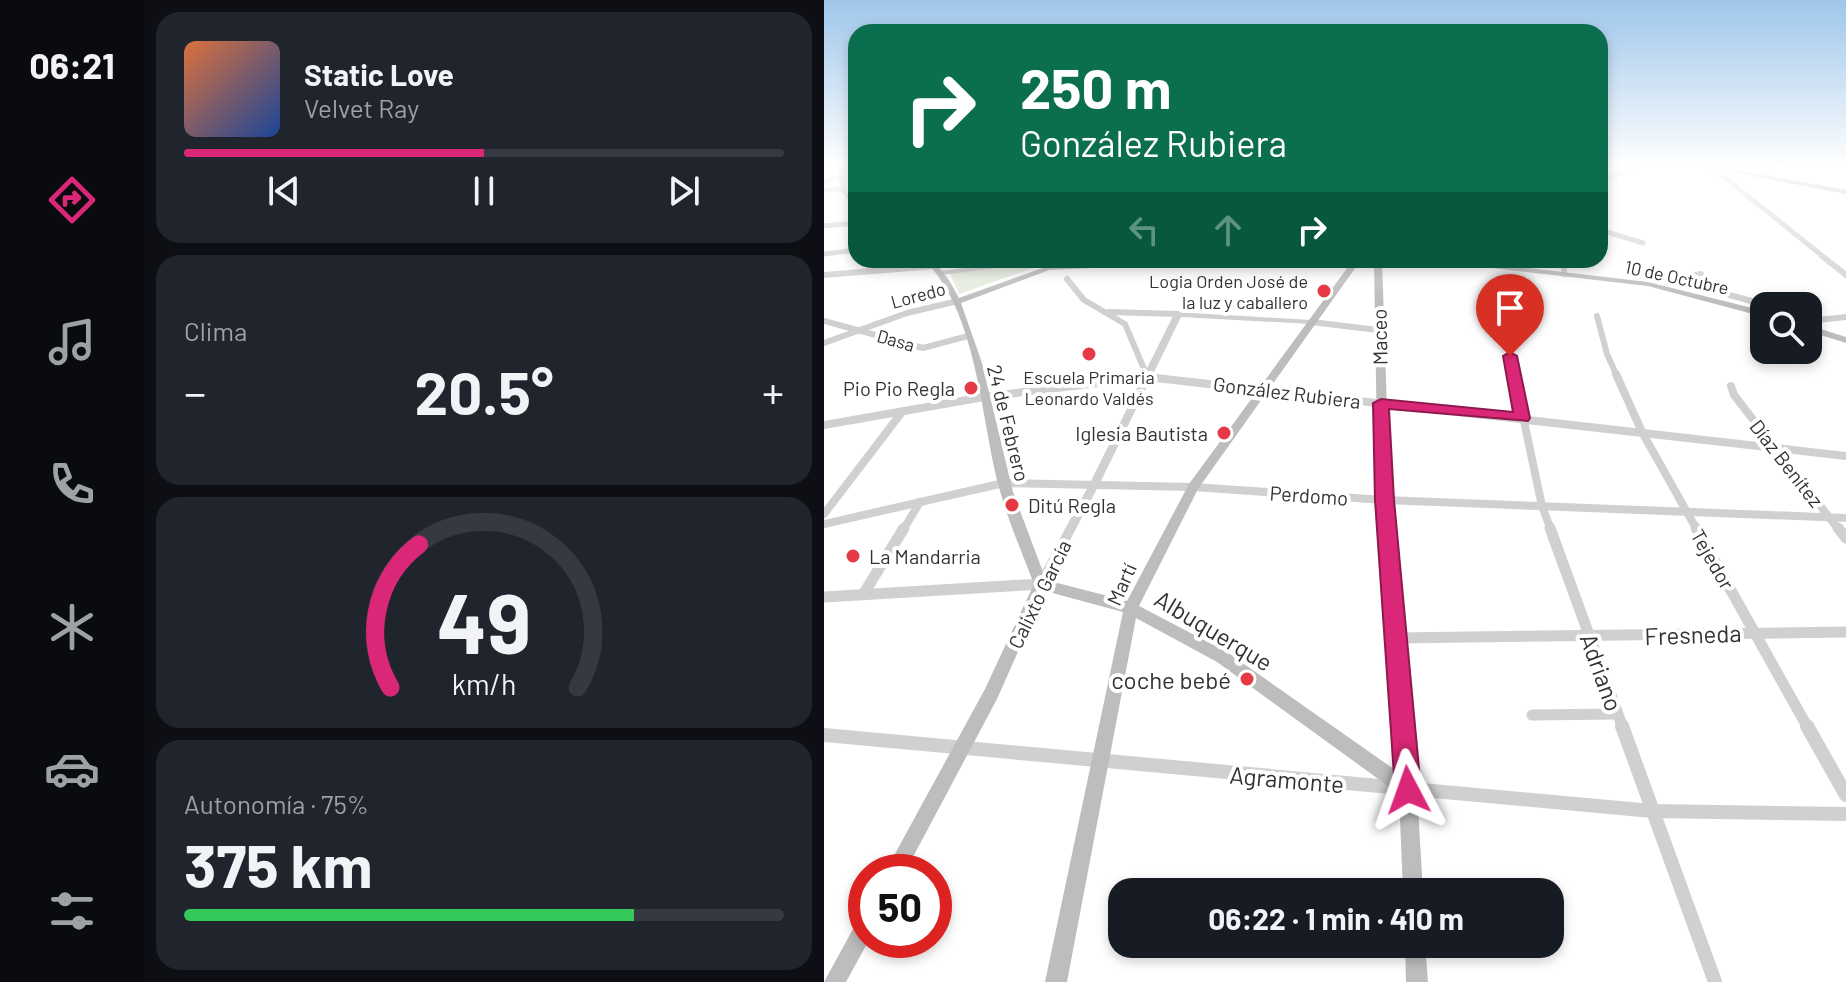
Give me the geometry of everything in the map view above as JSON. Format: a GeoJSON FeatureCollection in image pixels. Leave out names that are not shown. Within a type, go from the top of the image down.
{"type":"FeatureCollection","features":[{"type":"Feature","properties":{"kind":"main road","name":"24 de Febrero"},"geometry":{"type":"LineString","coordinates":[[935,268],[958,301],[1004,483],[1041,584]]}},
{"type":"Feature","properties":{"kind":"main road","name":"Loredo"},"geometry":{"type":"LineString","coordinates":[[958,301],[1036,272],[1059,268]]}},
{"type":"Feature","properties":{"kind":"main road","name":"Martí"},"geometry":{"type":"LineString","coordinates":[[1056,982],[1131,608],[1193,487],[1351,268]]}},
{"type":"Feature","properties":{"kind":"main road","name":"Maceo"},"geometry":{"type":"LineString","coordinates":[[1378,268],[1384,500],[1412,878]]}},
{"type":"Feature","properties":{"kind":"main road","name":"10 de Octubre"},"geometry":{"type":"LineString","coordinates":[[1518,268],[1660,286],[1750,310]]}},
{"type":"Feature","properties":{"kind":"main road"},"geometry":{"type":"LineString","coordinates":[[1822,332],[1846,340]]}},
{"type":"Feature","properties":{"kind":"main road","name":"Albuquerque"},"geometry":{"type":"LineString","coordinates":[[1041,584],[1131,608],[1222,657],[1408,790]]}},
{"type":"Feature","properties":{"kind":"main road","name":"Calixto García"},"geometry":{"type":"LineString","coordinates":[[905,854],[1023,629],[1041,584]]}},
{"type":"Feature","properties":{"kind":"main road"},"geometry":{"type":"LineString","coordinates":[[835,982],[848,958]]}},
{"type":"Feature","properties":{"kind":"main road"},"geometry":{"type":"LineString","coordinates":[[1416,958],[1417,982]]}},
{"type":"Feature","properties":{"kind":"street"},"geometry":{"type":"LineString","coordinates":[[1766,211],[1846,275]]}},
{"type":"Feature","properties":{"kind":"street"},"geometry":{"type":"LineString","coordinates":[[824,226],[848,224]]}},
{"type":"Feature","properties":{"kind":"street"},"geometry":{"type":"LineString","coordinates":[[1608,232],[1643,243]]}},
{"type":"Feature","properties":{"kind":"street"},"geometry":{"type":"LineString","coordinates":[[824,254],[848,251]]}},
{"type":"Feature","properties":{"kind":"street"},"geometry":{"type":"LineString","coordinates":[[824,275],[910,268]]}},
{"type":"Feature","properties":{"kind":"street"},"geometry":{"type":"LineString","coordinates":[[946,268],[980,268]]}},
{"type":"Feature","properties":{"kind":"street"},"geometry":{"type":"LineString","coordinates":[[1564,268],[1564,274]]}},
{"type":"Feature","properties":{"kind":"street"},"geometry":{"type":"LineString","coordinates":[[1686,283],[1686,277],[1701,274]]}},
{"type":"Feature","properties":{"kind":"street"},"geometry":{"type":"LineString","coordinates":[[1669,278],[1750,301]]}},
{"type":"Feature","properties":{"kind":"street"},"geometry":{"type":"LineString","coordinates":[[1067,279],[1084,300],[1109,312],[1131,333],[1147,377]]}},
{"type":"Feature","properties":{"kind":"street","name":"Loredo"},"geometry":{"type":"LineString","coordinates":[[824,343],[907,313],[958,301]]}},
{"type":"Feature","properties":{"kind":"street"},"geometry":{"type":"LineString","coordinates":[[1109,312],[1311,322],[1378,330]]}},
{"type":"Feature","properties":{"kind":"street","name":"Calixto García"},"geometry":{"type":"LineString","coordinates":[[1041,584],[1095,483],[1178,314]]}},
{"type":"Feature","properties":{"kind":"street","name":"Tejedor"},"geometry":{"type":"LineString","coordinates":[[1597,316],[1607,354],[1642,432],[1846,795]]}},
{"type":"Feature","properties":{"kind":"street"},"geometry":{"type":"LineString","coordinates":[[1822,320],[1846,317]]}},
{"type":"Feature","properties":{"kind":"street","name":"Dasa"},"geometry":{"type":"LineString","coordinates":[[824,321],[923,348],[968,336]]}},
{"type":"Feature","properties":{"kind":"street","name":"Adriano"},"geometry":{"type":"LineString","coordinates":[[1510,356],[1542,506],[1715,982]]}},
{"type":"Feature","properties":{"kind":"street","name":"González Rubiera"},"geometry":{"type":"LineString","coordinates":[[824,425],[984,397],[1147,377],[1846,456]]}},
{"type":"Feature","properties":{"kind":"street","name":"Díaz Benítez"},"geometry":{"type":"LineString","coordinates":[[1731,386],[1734,395],[1846,538]]}},
{"type":"Feature","properties":{"kind":"street"},"geometry":{"type":"LineString","coordinates":[[824,514],[902,412]]}},
{"type":"Feature","properties":{"kind":"street","name":"Perdomo"},"geometry":{"type":"LineString","coordinates":[[824,524],[1004,483],[1193,487],[1384,500],[1846,518]]}},
{"type":"Feature","properties":{"kind":"street"},"geometry":{"type":"LineString","coordinates":[[864,593],[920,502]]}},
{"type":"Feature","properties":{"kind":"street","name":"Albuquerque"},"geometry":{"type":"LineString","coordinates":[[824,597],[1041,584]]}},
{"type":"Feature","properties":{"kind":"street","name":"Fresneda"},"geometry":{"type":"LineString","coordinates":[[1396,638],[1846,632]]}},
{"type":"Feature","properties":{"kind":"street"},"geometry":{"type":"LineString","coordinates":[[1532,715],[1617,714]]}},
{"type":"Feature","properties":{"kind":"street","name":"Agramonte"},"geometry":{"type":"LineString","coordinates":[[824,735],[1652,811],[1846,814]]}},
{"type":"Feature","properties":{"kind":"shaded area"},"geometry":{"type":"Polygon","coordinates":[[[1033,268],[959,294],[950,273],[1033,268]]]}},
{"type":"Feature","properties":{"kind":"place","name":"Logia Orden José de la luz y caballero"},"geometry":{"type":"Point","coordinates":[1324,291]}},
{"type":"Feature","properties":{"kind":"place","name":"Escuela Primaria Leonardo Valdés"},"geometry":{"type":"Point","coordinates":[1089,354]}},
{"type":"Feature","properties":{"kind":"place","name":"Pio Pio Regla"},"geometry":{"type":"Point","coordinates":[971,388]}},
{"type":"Feature","properties":{"kind":"place","name":"Iglesia Bautista"},"geometry":{"type":"Point","coordinates":[1224,433]}},
{"type":"Feature","properties":{"kind":"place","name":"Ditú Regla"},"geometry":{"type":"Point","coordinates":[1012,505]}},
{"type":"Feature","properties":{"kind":"place","name":"La Mandarria"},"geometry":{"type":"Point","coordinates":[853,556]}},
{"type":"Feature","properties":{"kind":"place","name":"coche bebé"},"geometry":{"type":"Point","coordinates":[1247,679]}},
{"type":"Feature","properties":{"kind":"route"},"geometry":{"type":"LineString","coordinates":[[1408,790],[1384,500],[1381,403],[1522,418],[1510,356]]}}]}
